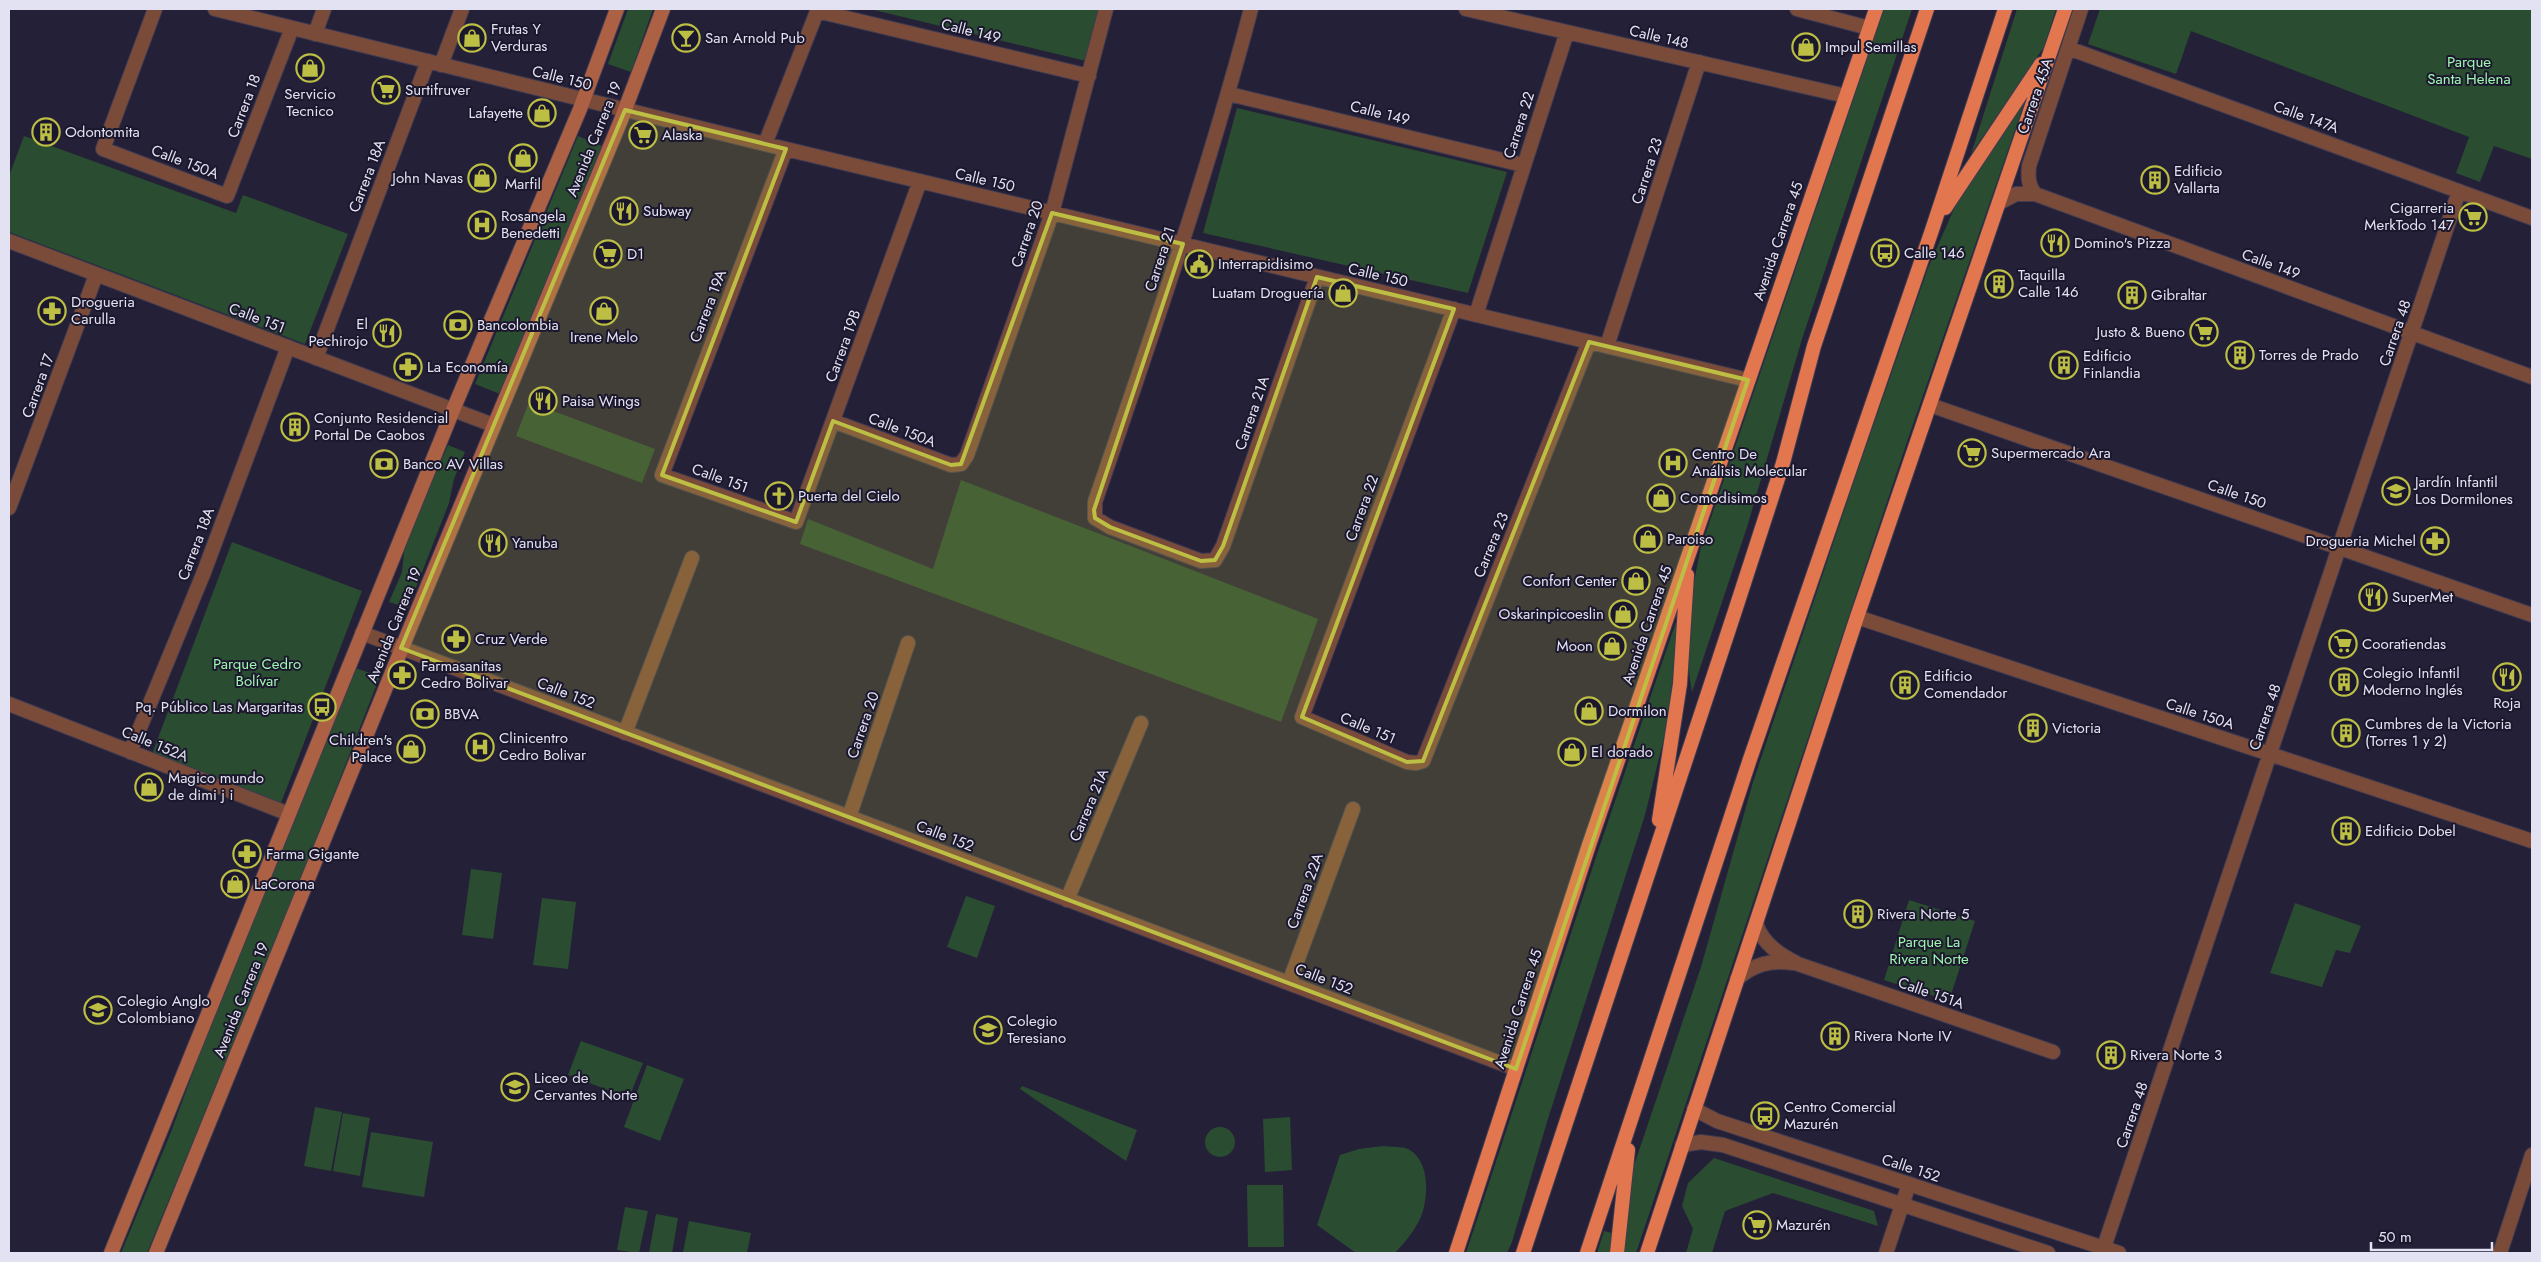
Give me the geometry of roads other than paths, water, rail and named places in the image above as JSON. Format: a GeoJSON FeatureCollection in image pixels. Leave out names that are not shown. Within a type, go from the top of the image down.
{"type":"FeatureCollection","features":[{"type":"Feature","properties":{"kind":"highway","name":"Avenida Carrera 45"},"geometry":{"type":"LineString","coordinates":[[1456,1253],[1690,548],[1876,9]]}},
{"type":"Feature","properties":{"kind":"highway"},"geometry":{"type":"LineString","coordinates":[[1523,1253],[1783,464],[1817,337],[1927,9]]}},
{"type":"Feature","properties":{"kind":"highway"},"geometry":{"type":"LineString","coordinates":[[1587,1253],[1755,744],[1932,230],[2005,9]]}},
{"type":"Feature","properties":{"kind":"highway"},"geometry":{"type":"LineString","coordinates":[[1647,1253],[1857,617],[2065,9]]}},
{"type":"Feature","properties":{"kind":"highway"},"geometry":{"type":"LineString","coordinates":[[1932,230],[1957,188],[2006,118],[2055,40]]}},
{"type":"Feature","properties":{"kind":"highway"},"geometry":{"type":"LineString","coordinates":[[1652,863],[1680,684],[1685,585],[1690,548]]}},
{"type":"Feature","properties":{"kind":"highway"},"geometry":{"type":"LineString","coordinates":[[1617,1253],[1632,1120]]}},
{"type":"Feature","properties":{"kind":"main road","name":"Avenida Carrera 19"},"geometry":{"type":"LineString","coordinates":[[111,1253],[453,410],[583,100],[617,9]]}},
{"type":"Feature","properties":{"kind":"main road","name":"Avenida Carrera 19"},"geometry":{"type":"LineString","coordinates":[[156,1253],[493,425],[625,110],[663,9]]}},
{"type":"Feature","properties":{"kind":"street","name":"Calle 150A"},"geometry":{"type":"LineString","coordinates":[[156,9],[104,149],[227,196]]}},
{"type":"Feature","properties":{"kind":"street","name":"Calle 150"},"geometry":{"type":"LineString","coordinates":[[215,9],[764,144],[1748,380]]}},
{"type":"Feature","properties":{"kind":"street"},"geometry":{"type":"LineString","coordinates":[[315,34],[324,9]]}},
{"type":"Feature","properties":{"kind":"street","name":"Carrera 18A"},"geometry":{"type":"LineString","coordinates":[[316,358],[435,63],[462,9]]}},
{"type":"Feature","properties":{"kind":"street","name":"Carrera 20"},"geometry":{"type":"LineString","coordinates":[[961,464],[967,455],[1052,213],[1106,9]]}},
{"type":"Feature","properties":{"kind":"street","name":"Carrera 21"},"geometry":{"type":"LineString","coordinates":[[1215,560],[1201,561],[1110,527],[1095,518],[1095,502],[1183,244],[1229,94],[1251,9]]}},
{"type":"Feature","properties":{"kind":"street","name":"Calle 148"},"geometry":{"type":"LineString","coordinates":[[1466,9],[1846,96]]}},
{"type":"Feature","properties":{"kind":"street"},"geometry":{"type":"LineString","coordinates":[[1797,9],[1869,28]]}},
{"type":"Feature","properties":{"kind":"street","name":"Carrera 45A"},"geometry":{"type":"LineString","coordinates":[[2035,194],[2030,188],[2029,166],[2081,9]]}},
{"type":"Feature","properties":{"kind":"street"},"geometry":{"type":"LineString","coordinates":[[764,144],[818,10]]}},
{"type":"Feature","properties":{"kind":"street","name":"Calle 149"},"geometry":{"type":"LineString","coordinates":[[818,10],[1089,76]]}},
{"type":"Feature","properties":{"kind":"street","name":"Carrera 18"},"geometry":{"type":"LineString","coordinates":[[227,196],[292,28]]}},
{"type":"Feature","properties":{"kind":"street","name":"Carrera 22"},"geometry":{"type":"LineString","coordinates":[[1476,315],[1567,32]]}},
{"type":"Feature","properties":{"kind":"street","name":"Calle 147A"},"geometry":{"type":"LineString","coordinates":[[2068,48],[2532,218]]}},
{"type":"Feature","properties":{"kind":"street","name":"Carrera 23"},"geometry":{"type":"LineString","coordinates":[[1607,346],[1699,62]]}},
{"type":"Feature","properties":{"kind":"street","name":"Calle 149"},"geometry":{"type":"LineString","coordinates":[[1229,94],[1523,165]]}},
{"type":"Feature","properties":{"kind":"street","name":"Carrera 19A"},"geometry":{"type":"LineString","coordinates":[[662,475],[786,149]]}},
{"type":"Feature","properties":{"kind":"street","name":"Carrera 19B"},"geometry":{"type":"LineString","coordinates":[[796,522],[920,181]]}},
{"type":"Feature","properties":{"kind":"street","name":"Carrera 48"},"geometry":{"type":"LineString","coordinates":[[2103,1251],[2459,191]]}},
{"type":"Feature","properties":{"kind":"street","name":"Calle 149"},"geometry":{"type":"LineString","coordinates":[[1999,204],[2016,194],[2035,194],[2532,377]]}},
{"type":"Feature","properties":{"kind":"street","name":"Calle 151"},"geometry":{"type":"LineString","coordinates":[[9,241],[493,425]]}},
{"type":"Feature","properties":{"kind":"street","name":"Carrera 17"},"geometry":{"type":"LineString","coordinates":[[9,508],[96,275]]}},
{"type":"Feature","properties":{"kind":"street","name":"Carrera 21A"},"geometry":{"type":"LineString","coordinates":[[1215,560],[1223,546],[1317,276]]}},
{"type":"Feature","properties":{"kind":"street","name":"Carrera 22"},"geometry":{"type":"LineString","coordinates":[[1302,717],[1454,309]]}},
{"type":"Feature","properties":{"kind":"street","name":"Carrera 23"},"geometry":{"type":"LineString","coordinates":[[1423,761],[1588,342]]}},
{"type":"Feature","properties":{"kind":"street","name":"Carrera 18A"},"geometry":{"type":"LineString","coordinates":[[130,752],[204,572],[288,347]]}},
{"type":"Feature","properties":{"kind":"street","name":"Calle 150"},"geometry":{"type":"LineString","coordinates":[[1930,404],[2532,615]]}},
{"type":"Feature","properties":{"kind":"street","name":"Calle 150A"},"geometry":{"type":"LineString","coordinates":[[833,421],[951,465],[961,464]]}},
{"type":"Feature","properties":{"kind":"street","name":"Calle 151"},"geometry":{"type":"LineString","coordinates":[[662,475],[796,522]]}},
{"type":"Feature","properties":{"kind":"street"},"geometry":{"type":"LineString","coordinates":[[625,733],[692,558]]}},
{"type":"Feature","properties":{"kind":"street","name":"Calle 150A"},"geometry":{"type":"LineString","coordinates":[[1857,617],[2532,841]]}},
{"type":"Feature","properties":{"kind":"street","name":"Calle 152"},"geometry":{"type":"LineString","coordinates":[[362,634],[1516,1069]]}},
{"type":"Feature","properties":{"kind":"street","name":"Carrera 20"},"geometry":{"type":"LineString","coordinates":[[849,817],[908,643]]}},
{"type":"Feature","properties":{"kind":"street","name":"Calle 152A"},"geometry":{"type":"LineString","coordinates":[[9,704],[289,814]]}},
{"type":"Feature","properties":{"kind":"street","name":"Calle 151"},"geometry":{"type":"LineString","coordinates":[[1302,717],[1407,762],[1416,764],[1423,761]]}},
{"type":"Feature","properties":{"kind":"street","name":"Carrera 21A"},"geometry":{"type":"LineString","coordinates":[[1067,900],[1141,723]]}},
{"type":"Feature","properties":{"kind":"street","name":"Carrera 22A"},"geometry":{"type":"LineString","coordinates":[[1289,983],[1353,809]]}},
{"type":"Feature","properties":{"kind":"street","name":"Calle 151A"},"geometry":{"type":"LineString","coordinates":[[1756,924],[1759,933],[1772,947],[1798,964],[2054,1052]]}},
{"type":"Feature","properties":{"kind":"street","name":"Calle 151A"},"geometry":{"type":"LineString","coordinates":[[1737,979],[1748,969],[1762,964],[1771,962],[1798,964]]}},
{"type":"Feature","properties":{"kind":"street","name":"Calle 152"},"geometry":{"type":"LineString","coordinates":[[1694,1109],[1717,1121],[1909,1184],[2103,1251],[2119,1253]]}},
{"type":"Feature","properties":{"kind":"street"},"geometry":{"type":"LineString","coordinates":[[1682,1145],[1701,1142],[1723,1145],[2048,1253]]}},
{"type":"Feature","properties":{"kind":"street"},"geometry":{"type":"LineString","coordinates":[[2500,1253],[2532,1155]]}},
{"type":"Feature","properties":{"kind":"street"},"geometry":{"type":"LineString","coordinates":[[1886,1253],[1909,1184]]}},
{"type":"Feature","properties":{"kind":"place","name":"Frutas Y Verduras"},"geometry":{"type":"Point","coordinates":[472,38]}},
{"type":"Feature","properties":{"kind":"place","name":"San Arnold Pub"},"geometry":{"type":"Point","coordinates":[686,38]}},
{"type":"Feature","properties":{"kind":"place","name":"Impul Semillas"},"geometry":{"type":"Point","coordinates":[1806,47]}},
{"type":"Feature","properties":{"kind":"place","name":"Servicio Tecnico"},"geometry":{"type":"Point","coordinates":[310,68]}},
{"type":"Feature","properties":{"kind":"place","name":"Surtifruver"},"geometry":{"type":"Point","coordinates":[386,90]}},
{"type":"Feature","properties":{"kind":"place","name":"Lafayette"},"geometry":{"type":"Point","coordinates":[542,113]}},
{"type":"Feature","properties":{"kind":"place","name":"Odontomita"},"geometry":{"type":"Point","coordinates":[46,132]}},
{"type":"Feature","properties":{"kind":"place","name":"Alaska"},"geometry":{"type":"Point","coordinates":[643,135]}},
{"type":"Feature","properties":{"kind":"place","name":"Marfil"},"geometry":{"type":"Point","coordinates":[523,158]}},
{"type":"Feature","properties":{"kind":"place","name":"John Navas"},"geometry":{"type":"Point","coordinates":[482,178]}},
{"type":"Feature","properties":{"kind":"place","name":"Edificio Vallarta"},"geometry":{"type":"Point","coordinates":[2155,180]}},
{"type":"Feature","properties":{"kind":"place","name":"Subway"},"geometry":{"type":"Point","coordinates":[624,211]}},
{"type":"Feature","properties":{"kind":"place","name":"Cigarreria MerkTodo 147"},"geometry":{"type":"Point","coordinates":[2473,217]}},
{"type":"Feature","properties":{"kind":"place","name":"Rosangela Benedetti"},"geometry":{"type":"Point","coordinates":[482,225]}},
{"type":"Feature","properties":{"kind":"place","name":"Domino's Pizza"},"geometry":{"type":"Point","coordinates":[2055,243]}},
{"type":"Feature","properties":{"kind":"place","name":"Calle 146"},"geometry":{"type":"Point","coordinates":[1885,253]}},
{"type":"Feature","properties":{"kind":"place","name":"D1"},"geometry":{"type":"Point","coordinates":[608,254]}},
{"type":"Feature","properties":{"kind":"place","name":"Interrapidisimo"},"geometry":{"type":"Point","coordinates":[1199,264]}},
{"type":"Feature","properties":{"kind":"place","name":"Taquilla Calle 146"},"geometry":{"type":"Point","coordinates":[1999,284]}},
{"type":"Feature","properties":{"kind":"place","name":"Luatam Droguería"},"geometry":{"type":"Point","coordinates":[1343,293]}},
{"type":"Feature","properties":{"kind":"place","name":"Gibraltar"},"geometry":{"type":"Point","coordinates":[2132,295]}},
{"type":"Feature","properties":{"kind":"place","name":"Drogueria Carulla"},"geometry":{"type":"Point","coordinates":[52,311]}},
{"type":"Feature","properties":{"kind":"place","name":"Irene Melo"},"geometry":{"type":"Point","coordinates":[604,311]}},
{"type":"Feature","properties":{"kind":"place","name":"Bancolombia"},"geometry":{"type":"Point","coordinates":[458,325]}},
{"type":"Feature","properties":{"kind":"place","name":"Justo & Bueno"},"geometry":{"type":"Point","coordinates":[2204,332]}},
{"type":"Feature","properties":{"kind":"place","name":"El Pechirojo"},"geometry":{"type":"Point","coordinates":[387,333]}},
{"type":"Feature","properties":{"kind":"place","name":"Torres de Prado"},"geometry":{"type":"Point","coordinates":[2240,355]}},
{"type":"Feature","properties":{"kind":"place","name":"Edificio Finlandia"},"geometry":{"type":"Point","coordinates":[2064,365]}},
{"type":"Feature","properties":{"kind":"place","name":"La Economía"},"geometry":{"type":"Point","coordinates":[408,367]}},
{"type":"Feature","properties":{"kind":"place","name":"Paisa Wings"},"geometry":{"type":"Point","coordinates":[543,401]}},
{"type":"Feature","properties":{"kind":"place","name":"Conjunto Residencial Portal De Caobos"},"geometry":{"type":"Point","coordinates":[295,427]}},
{"type":"Feature","properties":{"kind":"place","name":"Supermercado Ara"},"geometry":{"type":"Point","coordinates":[1972,453]}},
{"type":"Feature","properties":{"kind":"place","name":"Centro De Análisis Molecular"},"geometry":{"type":"Point","coordinates":[1673,463]}},
{"type":"Feature","properties":{"kind":"place","name":"Banco AV Villas"},"geometry":{"type":"Point","coordinates":[384,464]}},
{"type":"Feature","properties":{"kind":"place","name":"Jardín Infantil Los Dormilones"},"geometry":{"type":"Point","coordinates":[2396,491]}},
{"type":"Feature","properties":{"kind":"place","name":"Puerta del Cielo"},"geometry":{"type":"Point","coordinates":[779,496]}},
{"type":"Feature","properties":{"kind":"place","name":"Comodisimos"},"geometry":{"type":"Point","coordinates":[1661,498]}},
{"type":"Feature","properties":{"kind":"place","name":"Paroiso"},"geometry":{"type":"Point","coordinates":[1648,539]}},
{"type":"Feature","properties":{"kind":"place","name":"Drogueria Michel"},"geometry":{"type":"Point","coordinates":[2435,541]}},
{"type":"Feature","properties":{"kind":"place","name":"Yanuba"},"geometry":{"type":"Point","coordinates":[493,543]}},
{"type":"Feature","properties":{"kind":"place","name":"Confort Center"},"geometry":{"type":"Point","coordinates":[1636,581]}},
{"type":"Feature","properties":{"kind":"place","name":"SuperMet"},"geometry":{"type":"Point","coordinates":[2373,597]}},
{"type":"Feature","properties":{"kind":"place","name":"Oskarinpicoeslin"},"geometry":{"type":"Point","coordinates":[1623,614]}},
{"type":"Feature","properties":{"kind":"place","name":"Cruz Verde"},"geometry":{"type":"Point","coordinates":[456,639]}},
{"type":"Feature","properties":{"kind":"place","name":"Cooratiendas"},"geometry":{"type":"Point","coordinates":[2343,644]}},
{"type":"Feature","properties":{"kind":"place","name":"Moon"},"geometry":{"type":"Point","coordinates":[1612,646]}},
{"type":"Feature","properties":{"kind":"place","name":"Farmasanitas Cedro Bolivar"},"geometry":{"type":"Point","coordinates":[402,675]}},
{"type":"Feature","properties":{"kind":"place","name":"Roja"},"geometry":{"type":"Point","coordinates":[2507,677]}},
{"type":"Feature","properties":{"kind":"place","name":"Colegio Infantil Moderno Inglés"},"geometry":{"type":"Point","coordinates":[2344,682]}},
{"type":"Feature","properties":{"kind":"place","name":"Edificio Comendador"},"geometry":{"type":"Point","coordinates":[1905,685]}},
{"type":"Feature","properties":{"kind":"place","name":"Pq. Público Las Margaritas"},"geometry":{"type":"Point","coordinates":[322,707]}},
{"type":"Feature","properties":{"kind":"place","name":"Dormilon"},"geometry":{"type":"Point","coordinates":[1589,711]}},
{"type":"Feature","properties":{"kind":"place","name":"BBVA"},"geometry":{"type":"Point","coordinates":[425,714]}},
{"type":"Feature","properties":{"kind":"place","name":"Victoria"},"geometry":{"type":"Point","coordinates":[2033,728]}},
{"type":"Feature","properties":{"kind":"place","name":"Cumbres de la Victoria (Torres 1 y 2)"},"geometry":{"type":"Point","coordinates":[2346,733]}},
{"type":"Feature","properties":{"kind":"place","name":"Clinicentro Cedro Bolivar"},"geometry":{"type":"Point","coordinates":[480,747]}},
{"type":"Feature","properties":{"kind":"place","name":"Children's Palace"},"geometry":{"type":"Point","coordinates":[411,749]}},
{"type":"Feature","properties":{"kind":"place","name":"El dorado"},"geometry":{"type":"Point","coordinates":[1572,752]}},
{"type":"Feature","properties":{"kind":"place","name":"Magico mundo de dimi j i"},"geometry":{"type":"Point","coordinates":[149,787]}},
{"type":"Feature","properties":{"kind":"place","name":"Edificio Dobel"},"geometry":{"type":"Point","coordinates":[2346,831]}},
{"type":"Feature","properties":{"kind":"place","name":"Farma Gigante"},"geometry":{"type":"Point","coordinates":[247,854]}},
{"type":"Feature","properties":{"kind":"place","name":"LaCorona"},"geometry":{"type":"Point","coordinates":[235,884]}},
{"type":"Feature","properties":{"kind":"place","name":"Rivera Norte 5"},"geometry":{"type":"Point","coordinates":[1858,914]}},
{"type":"Feature","properties":{"kind":"place","name":"Colegio Anglo Colombiano"},"geometry":{"type":"Point","coordinates":[98,1010]}},
{"type":"Feature","properties":{"kind":"place","name":"Colegio Teresiano"},"geometry":{"type":"Point","coordinates":[988,1030]}},
{"type":"Feature","properties":{"kind":"place","name":"Rivera Norte IV"},"geometry":{"type":"Point","coordinates":[1835,1036]}},
{"type":"Feature","properties":{"kind":"place","name":"Rivera Norte 3"},"geometry":{"type":"Point","coordinates":[2111,1055]}},
{"type":"Feature","properties":{"kind":"place","name":"Liceo de Cervantes Norte"},"geometry":{"type":"Point","coordinates":[515,1087]}},
{"type":"Feature","properties":{"kind":"place","name":"Centro Comercial Mazurén"},"geometry":{"type":"Point","coordinates":[1765,1116]}},
{"type":"Feature","properties":{"kind":"place","name":"Mazurén"},"geometry":{"type":"Point","coordinates":[1757,1225]}},
{"type":"Feature","properties":{"kind":"park label","name":"Parque Santa Helena"},"geometry":{"type":"Point","coordinates":[2469,70]}},
{"type":"Feature","properties":{"kind":"park label","name":"Parque Cedro Bolívar"},"geometry":{"type":"Point","coordinates":[257,672]}},
{"type":"Feature","properties":{"kind":"park label","name":"Parque La Rivera Norte"},"geometry":{"type":"Point","coordinates":[1929,950]}}]}
